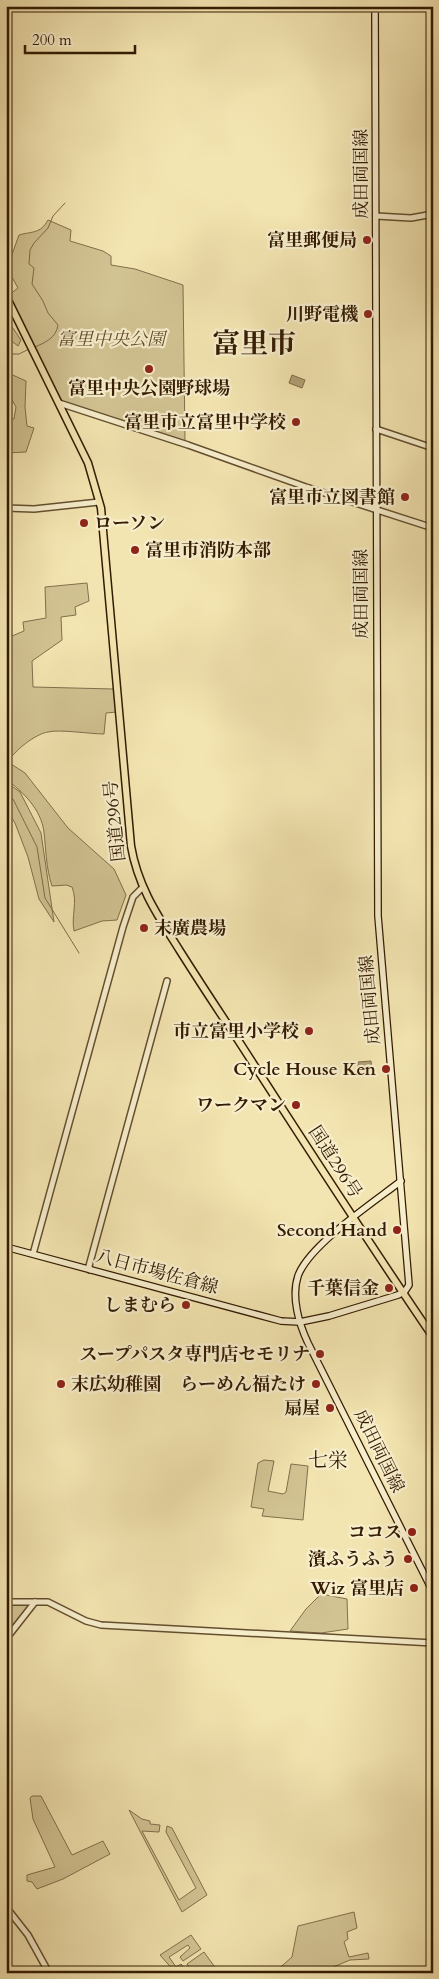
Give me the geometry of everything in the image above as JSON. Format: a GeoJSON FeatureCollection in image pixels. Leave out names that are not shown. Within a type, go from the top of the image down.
{"type":"FeatureCollection","features":[{"type":"Feature","properties":{"kind":"highway","name":"国道296号"},"geometry":{"type":"LineString","coordinates":[[6,296],[88,463],[99,502],[109,587],[131,846],[142,888],[189,966],[402,1293],[433,1337]]}},
{"type":"Feature","properties":{"kind":"main road","name":"成田両国線"},"geometry":{"type":"LineString","coordinates":[[375,6],[378,916],[409,1279],[408,1288],[402,1293]]}},
{"type":"Feature","properties":{"kind":"main road","name":"成田両国線"},"geometry":{"type":"LineString","coordinates":[[401,1181],[353,1218],[310,1255],[298,1277],[296,1288],[300,1322],[308,1343],[433,1592]]}},
{"type":"Feature","properties":{"kind":"main road","name":"八日市場佐倉線"},"geometry":{"type":"LineString","coordinates":[[6,1247],[272,1320],[300,1322]]}},
{"type":"Feature","properties":{"kind":"main road"},"geometry":{"type":"LineString","coordinates":[[300,1322],[329,1316],[402,1293]]}},
{"type":"Feature","properties":{"kind":"street"},"geometry":{"type":"LineString","coordinates":[[376,216],[411,218],[433,214]]}},
{"type":"Feature","properties":{"kind":"street"},"geometry":{"type":"LineString","coordinates":[[59,403],[433,528]]}},
{"type":"Feature","properties":{"kind":"street"},"geometry":{"type":"LineString","coordinates":[[376,430],[433,448]]}},
{"type":"Feature","properties":{"kind":"street"},"geometry":{"type":"LineString","coordinates":[[6,508],[34,509],[99,502]]}},
{"type":"Feature","properties":{"kind":"street"},"geometry":{"type":"LineString","coordinates":[[33,1254],[131,895],[136,889],[142,888]]}},
{"type":"Feature","properties":{"kind":"street"},"geometry":{"type":"LineString","coordinates":[[90,1270],[89,1266],[101,1220],[167,981]]}},
{"type":"Feature","properties":{"kind":"street"},"geometry":{"type":"LineString","coordinates":[[6,1602],[34,1602],[55,1605],[86,1621],[101,1625],[433,1643]]}},
{"type":"Feature","properties":{"kind":"street"},"geometry":{"type":"LineString","coordinates":[[6,1639],[34,1602]]}},
{"type":"Feature","properties":{"kind":"street"},"geometry":{"type":"LineString","coordinates":[[6,1907],[28,1935],[48,1973]]}},
{"type":"Feature","properties":{"kind":"green space","name":"富里中央公園"},"geometry":{"type":"Polygon","coordinates":[[[48,220],[71,230],[70,241],[103,251],[111,256],[111,265],[135,269],[183,285],[185,441],[61,402],[9,295],[18,288],[8,270],[19,235],[39,230],[48,220]]]}},
{"type":"Feature","properties":{"kind":"green space"},"geometry":{"type":"Polygon","coordinates":[[[6,318],[21,340],[18,346],[6,337],[6,318]]]}},
{"type":"Feature","properties":{"kind":"green space"},"geometry":{"type":"Polygon","coordinates":[[[6,372],[26,381],[25,407],[27,426],[34,428],[26,452],[6,453],[6,419],[14,419],[16,407],[12,400],[6,397],[6,372]]]}},
{"type":"Feature","properties":{"kind":"green space"},"geometry":{"type":"Polygon","coordinates":[[[433,477],[433,522],[430,521],[433,477]]]}},
{"type":"Feature","properties":{"kind":"green space"},"geometry":{"type":"Polygon","coordinates":[[[87,583],[89,601],[75,607],[76,615],[61,617],[62,640],[32,661],[33,687],[114,689],[117,712],[106,713],[104,734],[60,731],[43,733],[25,744],[8,762],[25,773],[68,828],[114,869],[126,895],[117,920],[102,921],[74,931],[74,893],[72,887],[66,885],[52,886],[47,866],[44,832],[39,816],[25,795],[6,779],[6,642],[12,636],[24,631],[23,622],[46,618],[45,587],[87,583]]]}},
{"type":"Feature","properties":{"kind":"green space"},"geometry":{"type":"Polygon","coordinates":[[[6,782],[20,792],[41,833],[54,922],[39,899],[28,857],[15,823],[6,809],[6,782]]]}},
{"type":"Feature","properties":{"kind":"green space"},"geometry":{"type":"Polygon","coordinates":[[[264,1460],[274,1461],[268,1491],[283,1494],[286,1492],[291,1464],[308,1466],[303,1520],[262,1516],[264,1509],[251,1507],[258,1463],[264,1460]]]}},
{"type":"Feature","properties":{"kind":"green space"},"geometry":{"type":"Polygon","coordinates":[[[321,1594],[347,1599],[348,1629],[321,1633],[290,1631],[306,1609],[321,1594]]]}},
{"type":"Feature","properties":{"kind":"green space"},"geometry":{"type":"Polygon","coordinates":[[[6,1604],[27,1604],[28,1607],[6,1634],[6,1604]]]}},
{"type":"Feature","properties":{"kind":"green space"},"geometry":{"type":"Polygon","coordinates":[[[32,1796],[41,1796],[72,1855],[103,1841],[110,1854],[63,1879],[37,1889],[32,1882],[27,1881],[27,1875],[55,1867],[33,1819],[30,1798],[32,1796]]]}},
{"type":"Feature","properties":{"kind":"green space"},"geometry":{"type":"Polygon","coordinates":[[[129,1810],[142,1819],[150,1821],[150,1824],[160,1825],[159,1832],[142,1831],[179,1900],[196,1888],[166,1832],[167,1826],[172,1828],[207,1895],[182,1912],[129,1810]]]}},
{"type":"Feature","properties":{"kind":"green space"},"geometry":{"type":"Polygon","coordinates":[[[354,1912],[357,1928],[347,1932],[348,1939],[344,1942],[349,1957],[368,1953],[369,1959],[350,1960],[331,1968],[332,1973],[274,1973],[292,1957],[298,1926],[354,1912]]]}},
{"type":"Feature","properties":{"kind":"green space"},"geometry":{"type":"Polygon","coordinates":[[[191,1935],[201,1949],[183,1961],[180,1957],[190,1948],[188,1945],[169,1957],[176,1967],[181,1964],[183,1966],[175,1972],[160,1955],[191,1935]]]}},
{"type":"Feature","properties":{"kind":"green space"},"geometry":{"type":"Polygon","coordinates":[[[204,1952],[219,1973],[186,1973],[190,1970],[187,1964],[204,1952]]]}},
{"type":"Feature","properties":{"kind":"shaded area"},"geometry":{"type":"Polygon","coordinates":[[[292,375],[305,380],[302,388],[289,383],[292,375]]]}},
{"type":"Feature","properties":{"kind":"shaded area"},"geometry":{"type":"Polygon","coordinates":[[[371,1061],[372,1069],[358,1070],[358,1062],[371,1061]]]}},
{"type":"Feature","properties":{"kind":"waterway"},"geometry":{"type":"LineString","coordinates":[[35,347],[53,336],[58,325],[48,313],[32,284],[34,268],[29,264],[30,250],[48,228],[53,216],[65,203]]}},
{"type":"Feature","properties":{"kind":"waterway"},"geometry":{"type":"LineString","coordinates":[[6,354],[19,354],[29,349]]}},
{"type":"Feature","properties":{"kind":"waterway"},"geometry":{"type":"LineString","coordinates":[[6,793],[13,799],[37,847],[45,898],[79,953]]}},
{"type":"Feature","properties":{"kind":"place","name":"富里郵便局"},"geometry":{"type":"Point","coordinates":[367,240]}},
{"type":"Feature","properties":{"kind":"place","name":"川野電機"},"geometry":{"type":"Point","coordinates":[368,314]}},
{"type":"Feature","properties":{"kind":"place","name":"富里中央公園野球場"},"geometry":{"type":"Point","coordinates":[149,369]}},
{"type":"Feature","properties":{"kind":"place","name":"富里市立富里中学校"},"geometry":{"type":"Point","coordinates":[296,422]}},
{"type":"Feature","properties":{"kind":"place","name":"富里市立図書館"},"geometry":{"type":"Point","coordinates":[405,497]}},
{"type":"Feature","properties":{"kind":"place","name":"ローソン"},"geometry":{"type":"Point","coordinates":[84,523]}},
{"type":"Feature","properties":{"kind":"place","name":"富里市消防本部"},"geometry":{"type":"Point","coordinates":[135,550]}},
{"type":"Feature","properties":{"kind":"place","name":"末廣農場"},"geometry":{"type":"Point","coordinates":[144,928]}},
{"type":"Feature","properties":{"kind":"place","name":"市立富里小学校"},"geometry":{"type":"Point","coordinates":[309,1031]}},
{"type":"Feature","properties":{"kind":"place","name":"Cycle House Ken"},"geometry":{"type":"Point","coordinates":[386,1069]}},
{"type":"Feature","properties":{"kind":"place","name":"ワークマン"},"geometry":{"type":"Point","coordinates":[296,1105]}},
{"type":"Feature","properties":{"kind":"place","name":"Second Hand"},"geometry":{"type":"Point","coordinates":[397,1230]}},
{"type":"Feature","properties":{"kind":"place","name":"千葉信金"},"geometry":{"type":"Point","coordinates":[389,1288]}},
{"type":"Feature","properties":{"kind":"place","name":"しまむら"},"geometry":{"type":"Point","coordinates":[186,1305]}},
{"type":"Feature","properties":{"kind":"place","name":"スープパスタ専門店セモリナ"},"geometry":{"type":"Point","coordinates":[320,1354]}},
{"type":"Feature","properties":{"kind":"place","name":"末広幼稚園"},"geometry":{"type":"Point","coordinates":[61,1384]}},
{"type":"Feature","properties":{"kind":"place","name":"らーめん福たけ"},"geometry":{"type":"Point","coordinates":[316,1384]}},
{"type":"Feature","properties":{"kind":"place","name":"扇屋"},"geometry":{"type":"Point","coordinates":[330,1408]}},
{"type":"Feature","properties":{"kind":"place","name":"ココス"},"geometry":{"type":"Point","coordinates":[412,1532]}},
{"type":"Feature","properties":{"kind":"place","name":"濱ふうふう"},"geometry":{"type":"Point","coordinates":[408,1559]}},
{"type":"Feature","properties":{"kind":"place","name":"Wiz 富里店"},"geometry":{"type":"Point","coordinates":[414,1588]}},
{"type":"Feature","properties":{"kind":"district","name":"富里市"},"geometry":{"type":"Point","coordinates":[254,344]}},
{"type":"Feature","properties":{"kind":"district","name":"七栄"},"geometry":{"type":"Point","coordinates":[328,1460]}}]}
